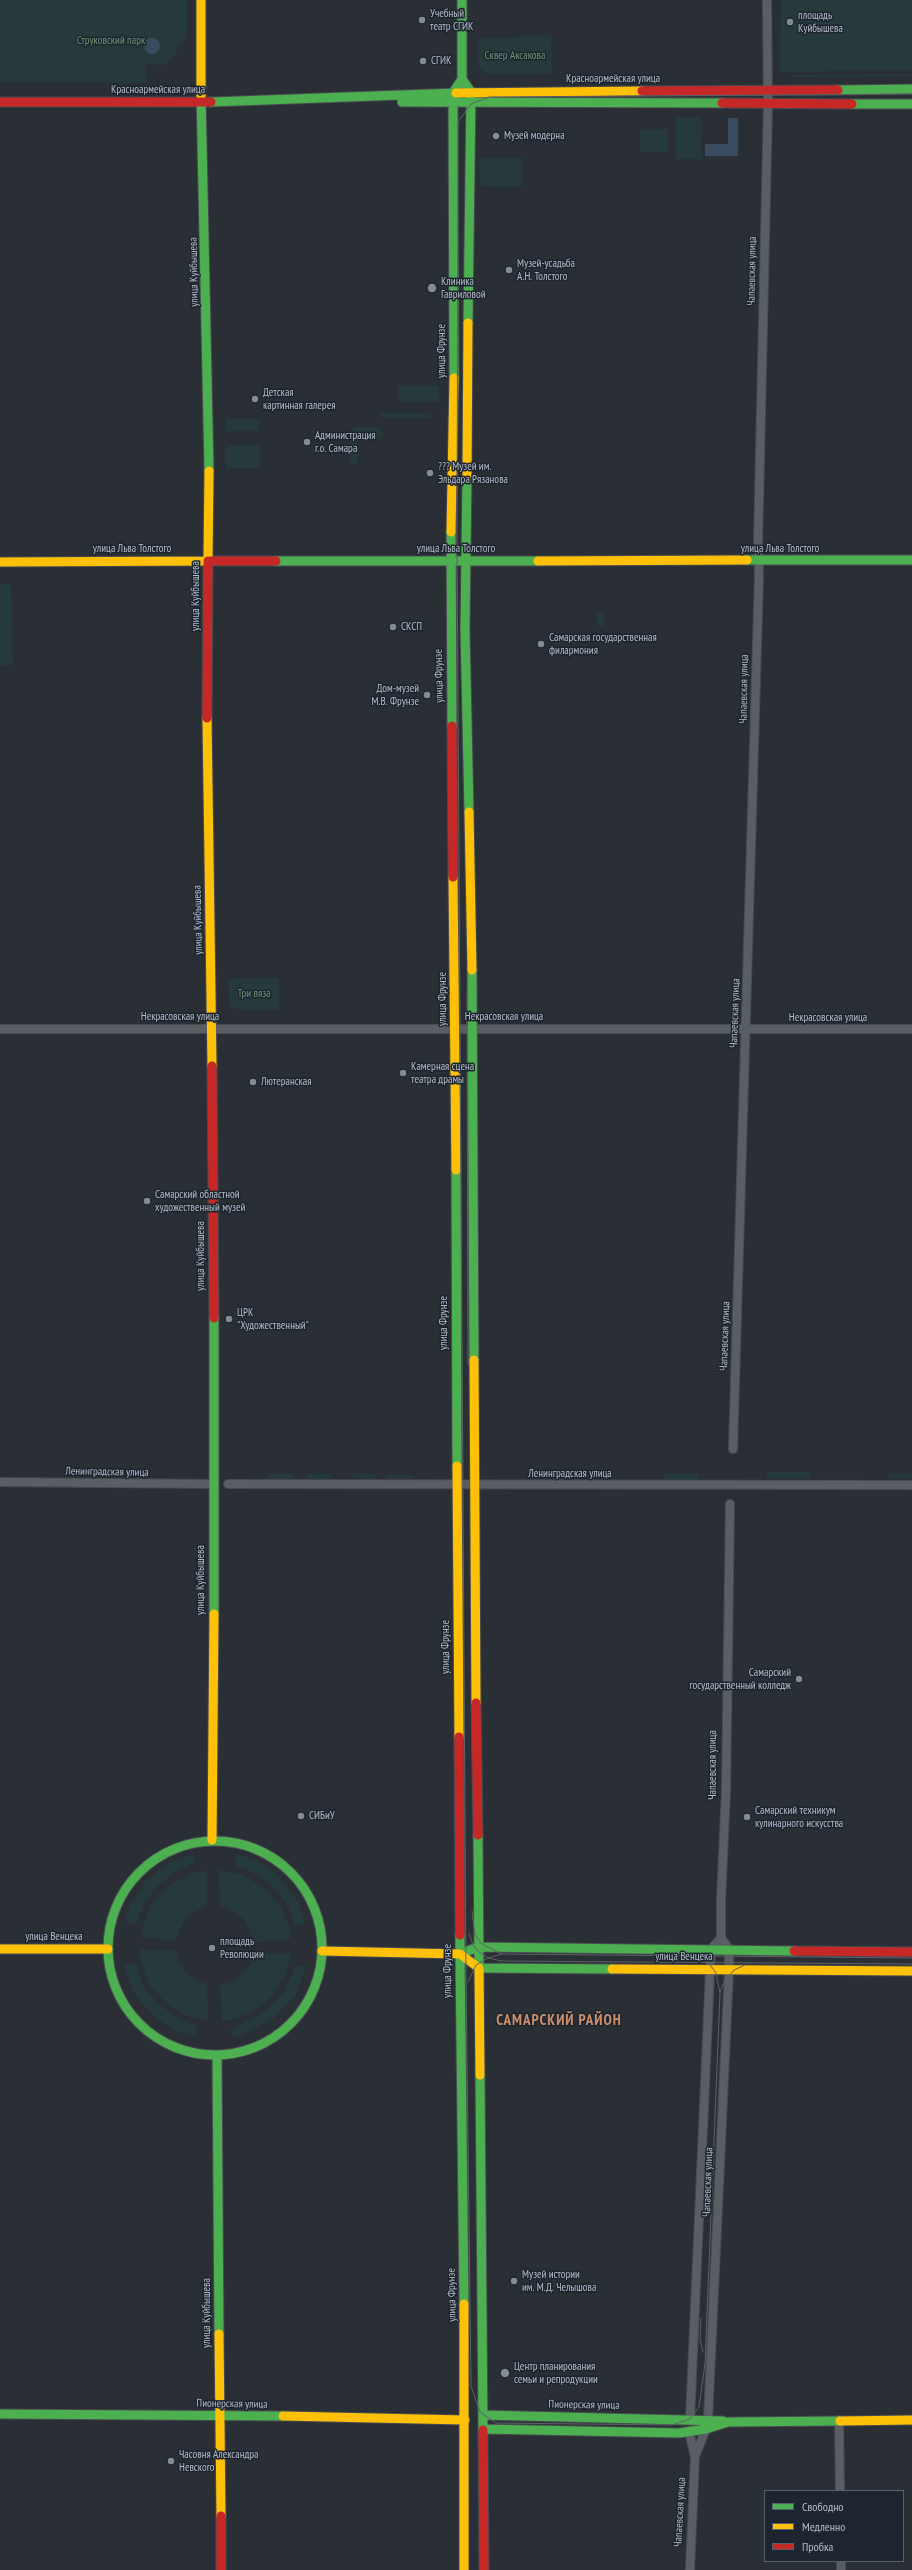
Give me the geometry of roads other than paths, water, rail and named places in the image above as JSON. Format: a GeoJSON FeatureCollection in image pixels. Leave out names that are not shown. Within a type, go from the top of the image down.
{"type":"FeatureCollection","features":[{"type":"Feature","properties":{"kind":"main road","name":"улица Куйбышева"},"geometry":{"type":"LineString","coordinates":[[202,0],[201,102],[208,344],[208,798],[212,1028],[214,1484],[212,1840]]}},
{"type":"Feature","properties":{"kind":"main road"},"geometry":{"type":"LineString","coordinates":[[453,92],[462,79],[462,0]]}},
{"type":"Feature","properties":{"kind":"main road"},"geometry":{"type":"LineString","coordinates":[[462,79],[471,92],[466,637],[473,1028],[474,1485],[484,2570]]}},
{"type":"Feature","properties":{"kind":"main road","name":"Красноармейская улица"},"geometry":{"type":"LineString","coordinates":[[0,102],[201,102],[315,100],[453,92],[912,89]]}},
{"type":"Feature","properties":{"kind":"main road","name":"улица Фрунзе"},"geometry":{"type":"LineString","coordinates":[[453,92],[454,412],[451,561],[460,1954],[465,2420],[464,2570]]}},
{"type":"Feature","properties":{"kind":"main road","name":"Красноармейская улица"},"geometry":{"type":"LineString","coordinates":[[315,100],[471,104]]}},
{"type":"Feature","properties":{"kind":"main road"},"geometry":{"type":"LineString","coordinates":[[471,104],[912,104]]}},
{"type":"Feature","properties":{"kind":"main road","name":"улица Льва Толстого"},"geometry":{"type":"LineString","coordinates":[[0,562],[912,560]]}},
{"type":"Feature","properties":{"kind":"main road"},"geometry":{"type":"LineString","coordinates":[[212,1840],[246,1845],[269,1856],[290,1871],[299,1881],[314,1908],[320,1931],[322,1951],[317,1984],[304,2008],[295,2019],[280,2033],[253,2048],[217,2055],[181,2049],[163,2042],[138,2021],[120,1998],[110,1965],[108,1949],[109,1932],[114,1913],[123,1893],[140,1873],[151,1863],[175,1849],[212,1840]]}},
{"type":"Feature","properties":{"kind":"main road","name":"улица Венцека"},"geometry":{"type":"LineString","coordinates":[[322,1951],[460,1954],[478,1947],[912,1952]]}},
{"type":"Feature","properties":{"kind":"main road","name":"улица Венцека"},"geometry":{"type":"LineString","coordinates":[[0,1949],[108,1949]]}},
{"type":"Feature","properties":{"kind":"main road"},"geometry":{"type":"LineString","coordinates":[[460,1954],[479,1968]]}},
{"type":"Feature","properties":{"kind":"main road","name":"улица Венцека"},"geometry":{"type":"LineString","coordinates":[[479,1968],[912,1971]]}},
{"type":"Feature","properties":{"kind":"main road","name":"улица Куйбышева"},"geometry":{"type":"LineString","coordinates":[[217,2055],[220,2570]]}},
{"type":"Feature","properties":{"kind":"main road","name":"Пионерская улица"},"geometry":{"type":"LineString","coordinates":[[0,2414],[220,2415],[465,2420],[483,2415],[708,2419],[728,2422],[912,2420]]}},
{"type":"Feature","properties":{"kind":"main road"},"geometry":{"type":"LineString","coordinates":[[689,2432],[690,2419]]}},
{"type":"Feature","properties":{"kind":"main road","name":"Чапаевская улица"},"geometry":{"type":"LineString","coordinates":[[706,2429],[708,2419]]}},
{"type":"Feature","properties":{"kind":"main road","name":"Пионерская улица"},"geometry":{"type":"LineString","coordinates":[[465,2420],[483,2429],[689,2432],[706,2429],[728,2422]]}},
{"type":"Feature","properties":{"kind":"street","name":"Чапаевская улица"},"geometry":{"type":"LineString","coordinates":[[733,1449],[759,577],[758,543],[768,104],[767,0]]}},
{"type":"Feature","properties":{"kind":"street","name":"Некрасовская улица"},"geometry":{"type":"LineString","coordinates":[[0,1029],[912,1029]]}},
{"type":"Feature","properties":{"kind":"street","name":"Ленинградская улица"},"geometry":{"type":"LineString","coordinates":[[0,1482],[214,1484]]}},
{"type":"Feature","properties":{"kind":"street","name":"Ленинградская улица"},"geometry":{"type":"LineString","coordinates":[[228,1484],[457,1486],[912,1485]]}},
{"type":"Feature","properties":{"kind":"street","name":"Чапаевская улица"},"geometry":{"type":"LineString","coordinates":[[721,1938],[730,1504]]}},
{"type":"Feature","properties":{"kind":"street"},"geometry":{"type":"LineString","coordinates":[[711,1949],[721,1938],[729,1949]]}},
{"type":"Feature","properties":{"kind":"street","name":"Чапаевская улица"},"geometry":{"type":"LineString","coordinates":[[690,2419],[711,1949]]}},
{"type":"Feature","properties":{"kind":"street","name":"Чапаевская улица"},"geometry":{"type":"LineString","coordinates":[[708,2419],[729,1949]]}},
{"type":"Feature","properties":{"kind":"street"},"geometry":{"type":"LineString","coordinates":[[839,2420],[840,2490]]}},
{"type":"Feature","properties":{"kind":"street"},"geometry":{"type":"LineString","coordinates":[[695,2456],[706,2429]]}},
{"type":"Feature","properties":{"kind":"street","name":"Чапаевская улица"},"geometry":{"type":"LineString","coordinates":[[689,2432],[695,2456],[690,2570]]}},
{"type":"Feature","properties":{"kind":"water"},"geometry":{"type":"Polygon","coordinates":[[[152,38],[158,40],[160,46],[158,52],[152,54],[146,52],[144,46],[146,40],[152,38]]]}},
{"type":"Feature","properties":{"kind":"water"},"geometry":{"type":"Polygon","coordinates":[[[728,118],[738,118],[738,156],[705,156],[705,144],[728,144],[728,118]]]}},
{"type":"Feature","properties":{"kind":"tram line"},"geometry":{"type":"LineString","coordinates":[[690,1955],[700,1958],[711,1966],[716,1973],[720,1993],[705,2364],[699,2407],[690,2419],[672,2425],[496,2423],[480,2412],[471,2386],[466,1976],[457,546],[458,122],[471,104],[489,97],[912,94]]}},
{"type":"Feature","properties":{"kind":"tram line"},"geometry":{"type":"LineString","coordinates":[[467,991],[468,1365]]}},
{"type":"Feature","properties":{"kind":"tram line"},"geometry":{"type":"LineString","coordinates":[[472,1911],[475,1935],[482,1944],[502,1954]]}},
{"type":"Feature","properties":{"kind":"tram line"},"geometry":{"type":"LineString","coordinates":[[469,1933],[473,1945],[479,1952],[488,1958],[502,1961],[912,1964]]}},
{"type":"Feature","properties":{"kind":"tram line"},"geometry":{"type":"LineString","coordinates":[[468,1982],[476,1965],[488,1958],[502,1954],[912,1958]]}},
{"type":"Feature","properties":{"kind":"tram line"},"geometry":{"type":"LineString","coordinates":[[720,1992],[724,1982],[734,1970],[745,1965]]}},
{"type":"Feature","properties":{"kind":"tram line"},"geometry":{"type":"LineString","coordinates":[[701,2318],[700,2340],[703,2352]]}},
{"type":"Feature","properties":{"kind":"place","name":"Учебный театр СГИК"},"geometry":{"type":"Point","coordinates":[422,20]}},
{"type":"Feature","properties":{"kind":"place","name":"площадь Куйбышева"},"geometry":{"type":"Point","coordinates":[790,22]}},
{"type":"Feature","properties":{"kind":"place","name":"СГИК"},"geometry":{"type":"Point","coordinates":[423,61]}},
{"type":"Feature","properties":{"kind":"place","name":"Музей модерна"},"geometry":{"type":"Point","coordinates":[496,136]}},
{"type":"Feature","properties":{"kind":"place","name":"Музей-усадьба А.Н. Толстого"},"geometry":{"type":"Point","coordinates":[509,270]}},
{"type":"Feature","properties":{"kind":"place","name":"Клиника Гавриловой"},"geometry":{"type":"Point","coordinates":[432,288]}},
{"type":"Feature","properties":{"kind":"place","name":"Детская картинная галерея"},"geometry":{"type":"Point","coordinates":[255,399]}},
{"type":"Feature","properties":{"kind":"place","name":"Администрация г.о. Самара"},"geometry":{"type":"Point","coordinates":[307,442]}},
{"type":"Feature","properties":{"kind":"place","name":"??? Музей им. Эльдара Рязанова"},"geometry":{"type":"Point","coordinates":[430,473]}},
{"type":"Feature","properties":{"kind":"place","name":"СКСП"},"geometry":{"type":"Point","coordinates":[393,627]}},
{"type":"Feature","properties":{"kind":"place","name":"Самарская государственная филармония"},"geometry":{"type":"Point","coordinates":[541,644]}},
{"type":"Feature","properties":{"kind":"place","name":"Дом-музей М.В. Фрунзе"},"geometry":{"type":"Point","coordinates":[427,695]}},
{"type":"Feature","properties":{"kind":"place","name":"Камерная сцена театра драмы"},"geometry":{"type":"Point","coordinates":[403,1073]}},
{"type":"Feature","properties":{"kind":"place","name":"Лютеранская"},"geometry":{"type":"Point","coordinates":[253,1082]}},
{"type":"Feature","properties":{"kind":"place","name":"Самарский областной художественный музей"},"geometry":{"type":"Point","coordinates":[147,1201]}},
{"type":"Feature","properties":{"kind":"place","name":"ЦРК \"Художественный\""},"geometry":{"type":"Point","coordinates":[229,1319]}},
{"type":"Feature","properties":{"kind":"place","name":"Самарский государственный колледж"},"geometry":{"type":"Point","coordinates":[799,1679]}},
{"type":"Feature","properties":{"kind":"place","name":"СИБиУ"},"geometry":{"type":"Point","coordinates":[301,1816]}},
{"type":"Feature","properties":{"kind":"place","name":"Самарский техникум кулинарного искусства"},"geometry":{"type":"Point","coordinates":[747,1817]}},
{"type":"Feature","properties":{"kind":"place","name":"площадь Революции"},"geometry":{"type":"Point","coordinates":[212,1948]}},
{"type":"Feature","properties":{"kind":"place","name":"Музей истории им. М.Д. Челышова"},"geometry":{"type":"Point","coordinates":[514,2281]}},
{"type":"Feature","properties":{"kind":"place","name":"Центр планирования семьи и репродукции"},"geometry":{"type":"Point","coordinates":[505,2373]}},
{"type":"Feature","properties":{"kind":"place","name":"Часовня Александра Невского"},"geometry":{"type":"Point","coordinates":[171,2461]}},
{"type":"Feature","properties":{"kind":"district","name":"САМАРСКИЙ РАЙОН"},"geometry":{"type":"Point","coordinates":[559,2021]}},
{"type":"Feature","properties":{"kind":"park label","name":"Струковский парк"},"geometry":{"type":"Point","coordinates":[111,41]}},
{"type":"Feature","properties":{"kind":"park label","name":"Сквер Аксакова"},"geometry":{"type":"Point","coordinates":[515,56]}},
{"type":"Feature","properties":{"kind":"park label","name":"Три вяза"},"geometry":{"type":"Point","coordinates":[254,994]}}]}
